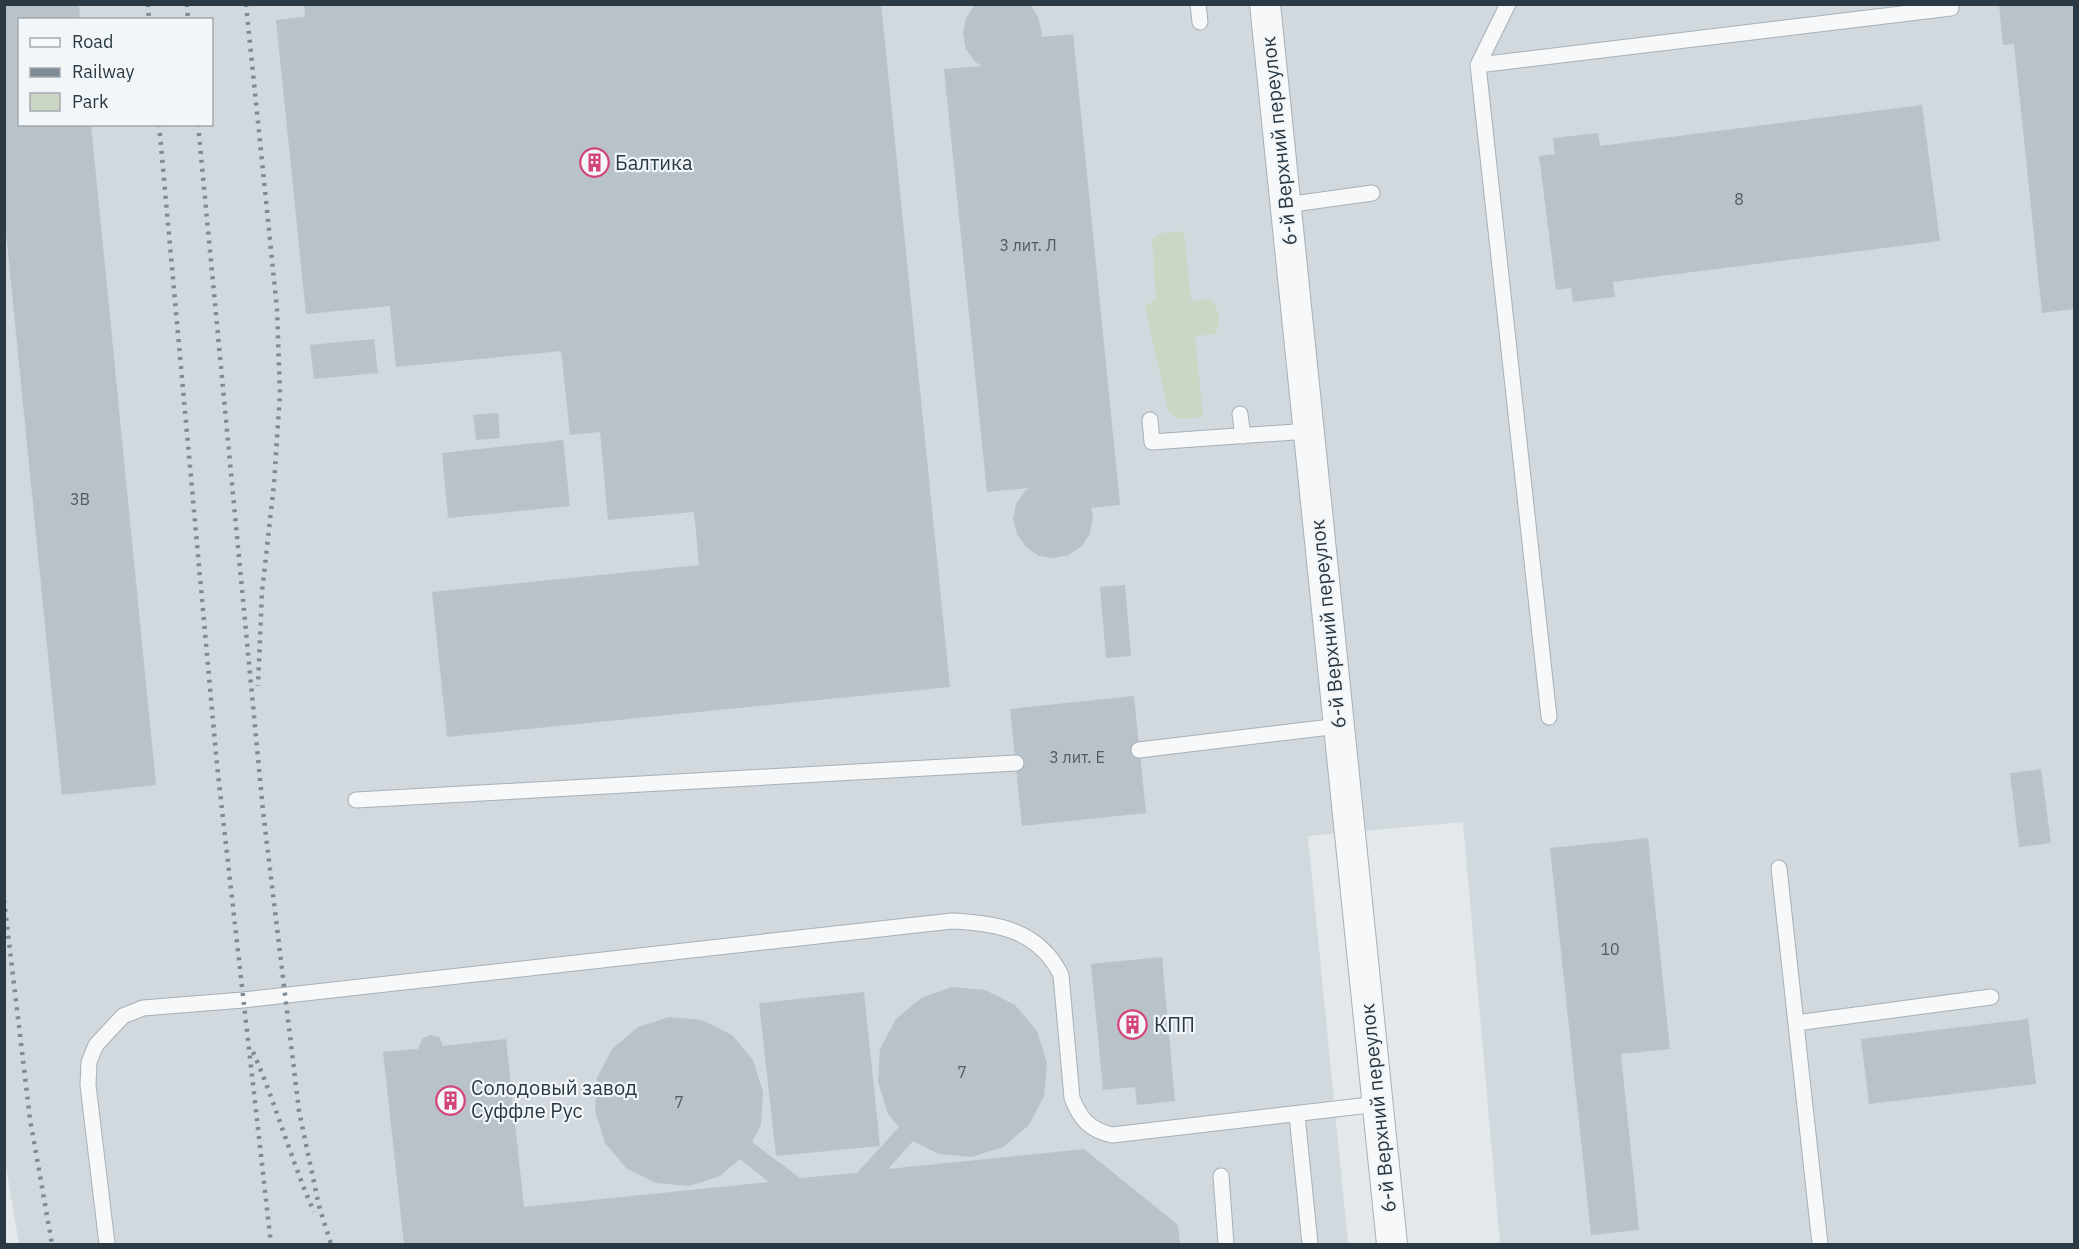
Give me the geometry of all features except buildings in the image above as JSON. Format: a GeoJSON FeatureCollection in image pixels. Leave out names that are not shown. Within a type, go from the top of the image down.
{"type":"FeatureCollection","features":[{"type":"Feature","properties":{"kind":"street","name":"6-й Верхний переулок"},"geometry":{"type":"LineString","coordinates":[[1265,4],[1392,1245]]}},
{"type":"Feature","properties":{"kind":"lane"},"geometry":{"type":"LineString","coordinates":[[1198,4],[1200,22]]}},
{"type":"Feature","properties":{"kind":"lane"},"geometry":{"type":"LineString","coordinates":[[1508,4],[1478,65],[1549,717]]}},
{"type":"Feature","properties":{"kind":"lane"},"geometry":{"type":"LineString","coordinates":[[1478,65],[1951,9],[1950,4]]}},
{"type":"Feature","properties":{"kind":"lane"},"geometry":{"type":"LineString","coordinates":[[1286,205],[1372,193]]}},
{"type":"Feature","properties":{"kind":"lane"},"geometry":{"type":"LineString","coordinates":[[1240,414],[1243,436]]}},
{"type":"Feature","properties":{"kind":"lane"},"geometry":{"type":"LineString","coordinates":[[1150,420],[1152,442],[1309,431]]}},
{"type":"Feature","properties":{"kind":"lane"},"geometry":{"type":"LineString","coordinates":[[1139,750],[1339,726]]}},
{"type":"Feature","properties":{"kind":"lane"},"geometry":{"type":"LineString","coordinates":[[356,800],[1016,764]]}},
{"type":"Feature","properties":{"kind":"lane"},"geometry":{"type":"LineString","coordinates":[[1779,868],[1820,1245]]}},
{"type":"Feature","properties":{"kind":"lane"},"geometry":{"type":"LineString","coordinates":[[107,1245],[88,1085],[89,1062],[96,1045],[123,1016],[143,1008],[243,1000],[952,921],[985,922],[1013,930],[1036,944],[1054,960],[1061,975],[1072,1098],[1078,1114],[1099,1132],[1112,1135],[1377,1104]]}},
{"type":"Feature","properties":{"kind":"lane"},"geometry":{"type":"LineString","coordinates":[[1796,1023],[1991,998]]}},
{"type":"Feature","properties":{"kind":"lane"},"geometry":{"type":"LineString","coordinates":[[1297,1115],[1310,1245]]}},
{"type":"Feature","properties":{"kind":"lane"},"geometry":{"type":"LineString","coordinates":[[1221,1176],[1226,1245]]}},
{"type":"Feature","properties":{"kind":"shaded area"},"geometry":{"type":"Polygon","coordinates":[[[4,5],[2074,5],[2074,1244],[1500,1244],[1463,822],[1308,836],[1348,1244],[19,1244],[4,1153],[4,5]]]}},
{"type":"Feature","properties":{"kind":"green space"},"geometry":{"type":"Polygon","coordinates":[[[1184,231],[1191,301],[1208,299],[1213,301],[1219,322],[1214,334],[1195,336],[1203,417],[1183,419],[1174,417],[1168,410],[1145,306],[1156,299],[1152,239],[1162,233],[1184,231]]]}},
{"type":"Feature","properties":{"kind":"railway"},"geometry":{"type":"LineString","coordinates":[[148,4],[149,18]]}},
{"type":"Feature","properties":{"kind":"railway"},"geometry":{"type":"LineString","coordinates":[[187,4],[188,18]]}},
{"type":"Feature","properties":{"kind":"railway"},"geometry":{"type":"LineString","coordinates":[[246,4],[277,309],[280,394],[274,484],[262,592],[258,686]]}},
{"type":"Feature","properties":{"kind":"railway"},"geometry":{"type":"LineString","coordinates":[[159,126],[217,765],[271,1244]]}},
{"type":"Feature","properties":{"kind":"railway"},"geometry":{"type":"LineString","coordinates":[[198,126],[263,811],[299,1111],[319,1206],[331,1244]]}},
{"type":"Feature","properties":{"kind":"railway"},"geometry":{"type":"LineString","coordinates":[[4,900],[30,1119],[52,1244]]}},
{"type":"Feature","properties":{"kind":"railway"},"geometry":{"type":"LineString","coordinates":[[253,1052],[314,1212]]}},
{"type":"Feature","properties":{"kind":"place","name":"Балтика"},"geometry":{"type":"Point","coordinates":[594,163]}},
{"type":"Feature","properties":{"kind":"place","name":"КПП"},"geometry":{"type":"Point","coordinates":[1133,1025]}},
{"type":"Feature","properties":{"kind":"place","name":"Солодовый завод Суффле Рус"},"geometry":{"type":"Point","coordinates":[450,1100]}}]}
